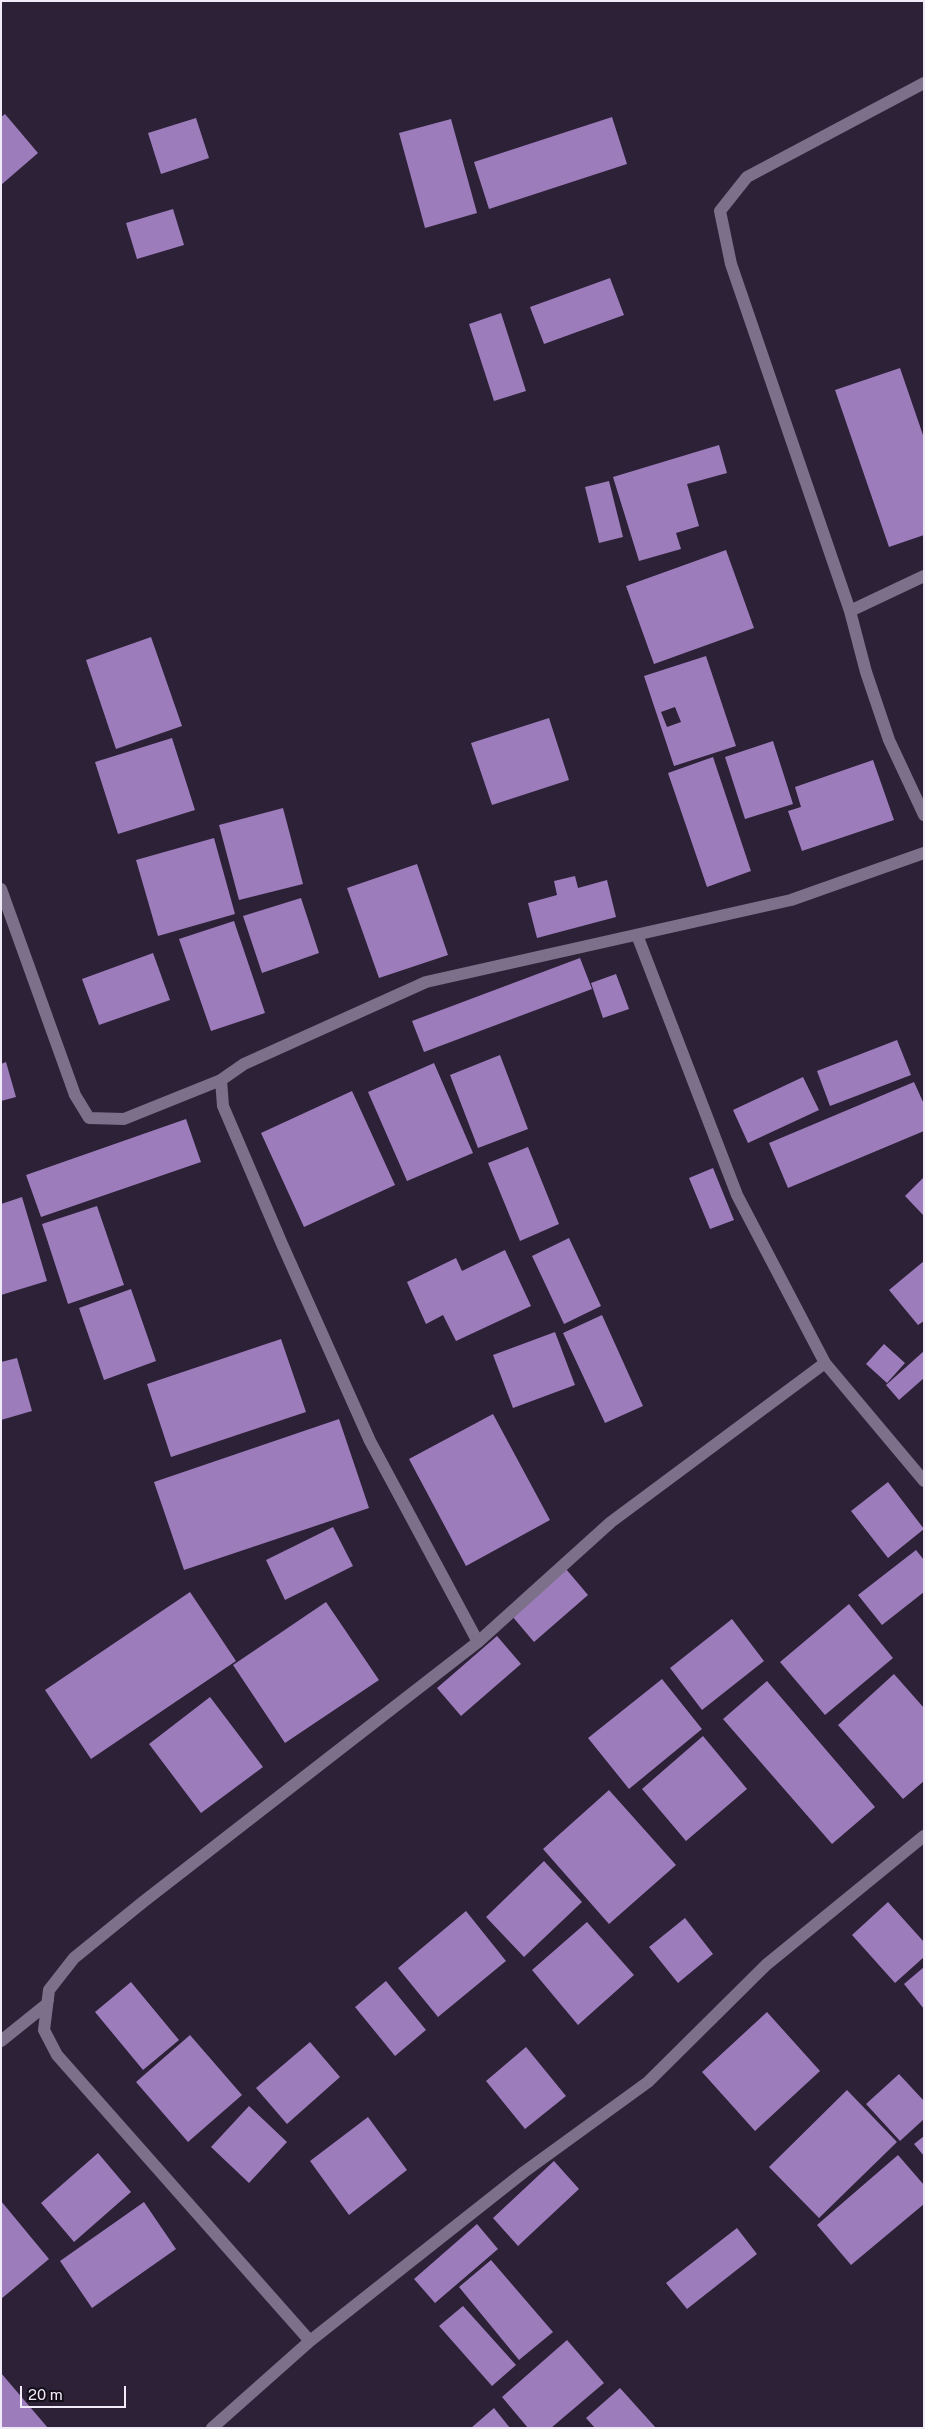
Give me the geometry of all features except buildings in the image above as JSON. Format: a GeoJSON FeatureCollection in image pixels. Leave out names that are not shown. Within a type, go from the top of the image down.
{"type":"FeatureCollection","features":[{"type":"Feature","properties":{"kind":"street"},"geometry":{"type":"LineString","coordinates":[[924,83],[747,177],[720,211],[731,264],[850,611],[866,672],[889,740],[924,815]]}},
{"type":"Feature","properties":{"kind":"street"},"geometry":{"type":"LineString","coordinates":[[850,611],[924,576]]}},
{"type":"Feature","properties":{"kind":"street"},"geometry":{"type":"LineString","coordinates":[[1,889],[75,1095],[89,1118],[124,1119],[221,1080],[244,1064],[426,982],[791,900],[924,853]]}},
{"type":"Feature","properties":{"kind":"street"},"geometry":{"type":"LineString","coordinates":[[637,935],[737,1195],[826,1363],[924,1481]]}},
{"type":"Feature","properties":{"kind":"street"},"geometry":{"type":"LineString","coordinates":[[221,1080],[223,1106],[370,1441],[478,1642]]}},
{"type":"Feature","properties":{"kind":"street"},"geometry":{"type":"LineString","coordinates":[[1,2040],[47,2004],[49,1990],[74,1958],[143,1902],[478,1642],[611,1522],[826,1363]]}},
{"type":"Feature","properties":{"kind":"street"},"geometry":{"type":"LineString","coordinates":[[212,2428],[310,2341],[524,2172],[648,2082],[766,1964],[924,1836]]}},
{"type":"Feature","properties":{"kind":"street"},"geometry":{"type":"LineString","coordinates":[[49,1990],[44,2030],[57,2056],[310,2341]]}}]}
